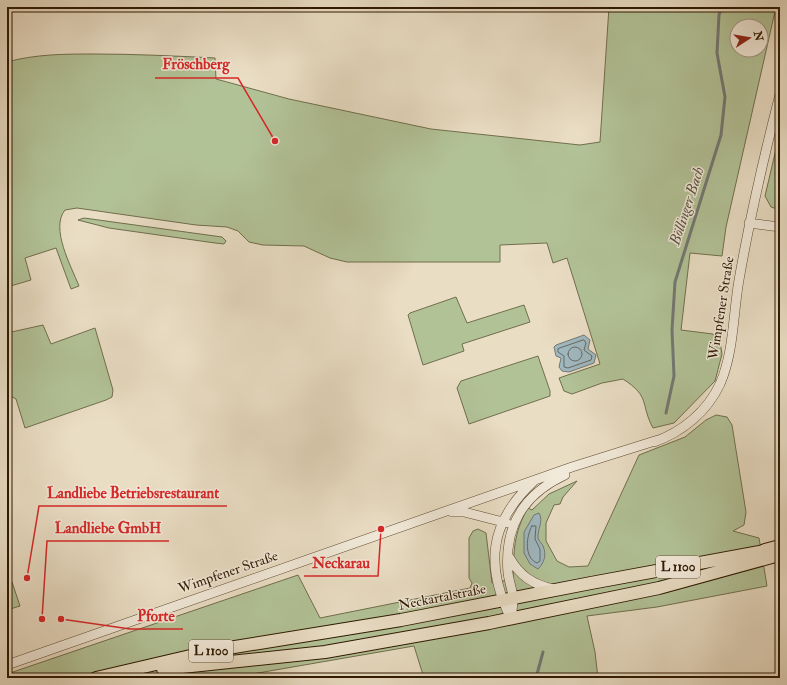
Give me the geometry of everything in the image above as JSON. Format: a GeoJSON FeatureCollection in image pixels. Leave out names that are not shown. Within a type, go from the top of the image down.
{"type":"FeatureCollection","features":[{"type":"Feature","properties":{"kind":"highway"},"geometry":{"type":"LineString","coordinates":[[765,551],[780,547]]}},
{"type":"Feature","properties":{"kind":"main road","name":"Neckartalstraße"},"geometry":{"type":"LineString","coordinates":[[96,678],[216,650],[401,620],[765,551],[780,554]]}},
{"type":"Feature","properties":{"kind":"main road","name":"Neckartalstraße"},"geometry":{"type":"LineString","coordinates":[[110,675],[325,652],[511,619],[659,588],[780,554]]}},
{"type":"Feature","properties":{"kind":"street","name":"Wimpfener Straße"},"geometry":{"type":"LineString","coordinates":[[436,515],[464,512],[501,522],[514,520],[526,503],[547,484],[658,440],[683,427],[699,414],[713,396],[720,383],[730,350],[738,283],[749,223],[780,94]]}},
{"type":"Feature","properties":{"kind":"street"},"geometry":{"type":"LineString","coordinates":[[749,223],[780,227]]}},
{"type":"Feature","properties":{"kind":"street","name":"Wimpfener Straße"},"geometry":{"type":"LineString","coordinates":[[7,665],[535,480],[658,440]]}},
{"type":"Feature","properties":{"kind":"street","name":"Wimpfener Straße"},"geometry":{"type":"LineString","coordinates":[[511,619],[507,600],[498,581],[495,547],[501,522],[517,497],[535,480]]}},
{"type":"Feature","properties":{"kind":"street"},"geometry":{"type":"LineString","coordinates":[[507,600],[508,557],[514,520]]}},
{"type":"Feature","properties":{"kind":"street"},"geometry":{"type":"LineString","coordinates":[[508,557],[517,570],[527,580],[538,585],[564,589]]}},
{"type":"Feature","properties":{"kind":"green space"},"geometry":{"type":"Polygon","coordinates":[[[609,7],[776,7],[769,38],[769,18],[729,18],[729,58],[764,58],[726,227],[722,256],[690,253],[681,330],[713,334],[720,342],[722,354],[715,381],[674,423],[653,428],[649,420],[644,401],[638,391],[623,379],[602,383],[572,394],[564,391],[559,378],[600,364],[567,258],[553,263],[547,243],[500,245],[500,262],[347,262],[330,258],[304,246],[263,245],[249,242],[238,231],[227,227],[196,225],[77,208],[65,210],[61,218],[60,227],[63,247],[79,286],[71,289],[56,248],[25,258],[31,280],[7,287],[7,62],[18,59],[73,54],[215,58],[216,79],[289,99],[431,129],[580,145],[600,142],[609,7]]]}},
{"type":"Feature","properties":{"kind":"green space"},"geometry":{"type":"Polygon","coordinates":[[[780,132],[780,210],[771,207],[765,196],[780,132]]]}},
{"type":"Feature","properties":{"kind":"green space"},"geometry":{"type":"Polygon","coordinates":[[[84,218],[222,237],[226,241],[224,244],[215,243],[109,228],[78,220],[84,218]]]}},
{"type":"Feature","properties":{"kind":"green space"},"geometry":{"type":"Polygon","coordinates":[[[456,297],[467,323],[524,305],[530,322],[462,344],[464,351],[423,365],[408,315],[456,297]]]}},
{"type":"Feature","properties":{"kind":"green space"},"geometry":{"type":"Polygon","coordinates":[[[43,325],[51,344],[95,328],[113,390],[112,397],[25,428],[16,399],[7,394],[7,333],[43,325]]]}},
{"type":"Feature","properties":{"kind":"green space"},"geometry":{"type":"Polygon","coordinates":[[[538,356],[550,391],[550,396],[469,424],[457,388],[461,381],[538,356]]]}},
{"type":"Feature","properties":{"kind":"green space"},"geometry":{"type":"Polygon","coordinates":[[[716,415],[727,417],[732,425],[746,512],[744,525],[733,531],[759,538],[767,586],[657,607],[587,616],[595,652],[598,678],[424,678],[414,646],[229,678],[7,678],[7,674],[298,575],[320,618],[470,588],[472,583],[469,578],[469,538],[473,531],[478,529],[486,533],[492,583],[513,579],[515,543],[519,526],[528,508],[532,510],[549,494],[577,481],[563,497],[560,504],[554,505],[546,523],[546,541],[557,561],[569,567],[588,566],[639,455],[685,437],[706,420],[716,415]]]}},
{"type":"Feature","properties":{"kind":"green space"},"geometry":{"type":"Polygon","coordinates":[[[12,582],[20,606],[7,610],[7,584],[12,582]]]}},
{"type":"Feature","properties":{"kind":"water"},"geometry":{"type":"Polygon","coordinates":[[[584,335],[590,340],[588,349],[596,355],[594,363],[569,372],[562,371],[559,367],[561,358],[556,356],[554,347],[584,335]]]}},
{"type":"Feature","properties":{"kind":"water"},"geometry":{"type":"Polygon","coordinates":[[[539,513],[541,522],[538,538],[543,546],[545,556],[538,569],[530,564],[524,553],[524,532],[534,515],[539,513]]]}},
{"type":"Feature","properties":{"kind":"waterway","name":"Böllinger Bach"},"geometry":{"type":"LineString","coordinates":[[666,413],[674,376],[672,330],[675,282],[721,135],[725,97],[717,53],[719,15],[722,7]]}},
{"type":"Feature","properties":{"kind":"waterway","name":"Böllinger Bach"},"geometry":{"type":"LineString","coordinates":[[536,678],[543,652]]}},
{"type":"Feature","properties":{"kind":"place","name":"Fröschberg"},"geometry":{"type":"Point","coordinates":[275,141]}},
{"type":"Feature","properties":{"kind":"place","name":"Neckarau"},"geometry":{"type":"Point","coordinates":[381,529]}},
{"type":"Feature","properties":{"kind":"place","name":"Landliebe Betriebsrestaurant"},"geometry":{"type":"Point","coordinates":[27,578]}},
{"type":"Feature","properties":{"kind":"place","name":"Landliebe GmbH"},"geometry":{"type":"Point","coordinates":[42,619]}},
{"type":"Feature","properties":{"kind":"place","name":"Pforte"},"geometry":{"type":"Point","coordinates":[61,619]}}]}
